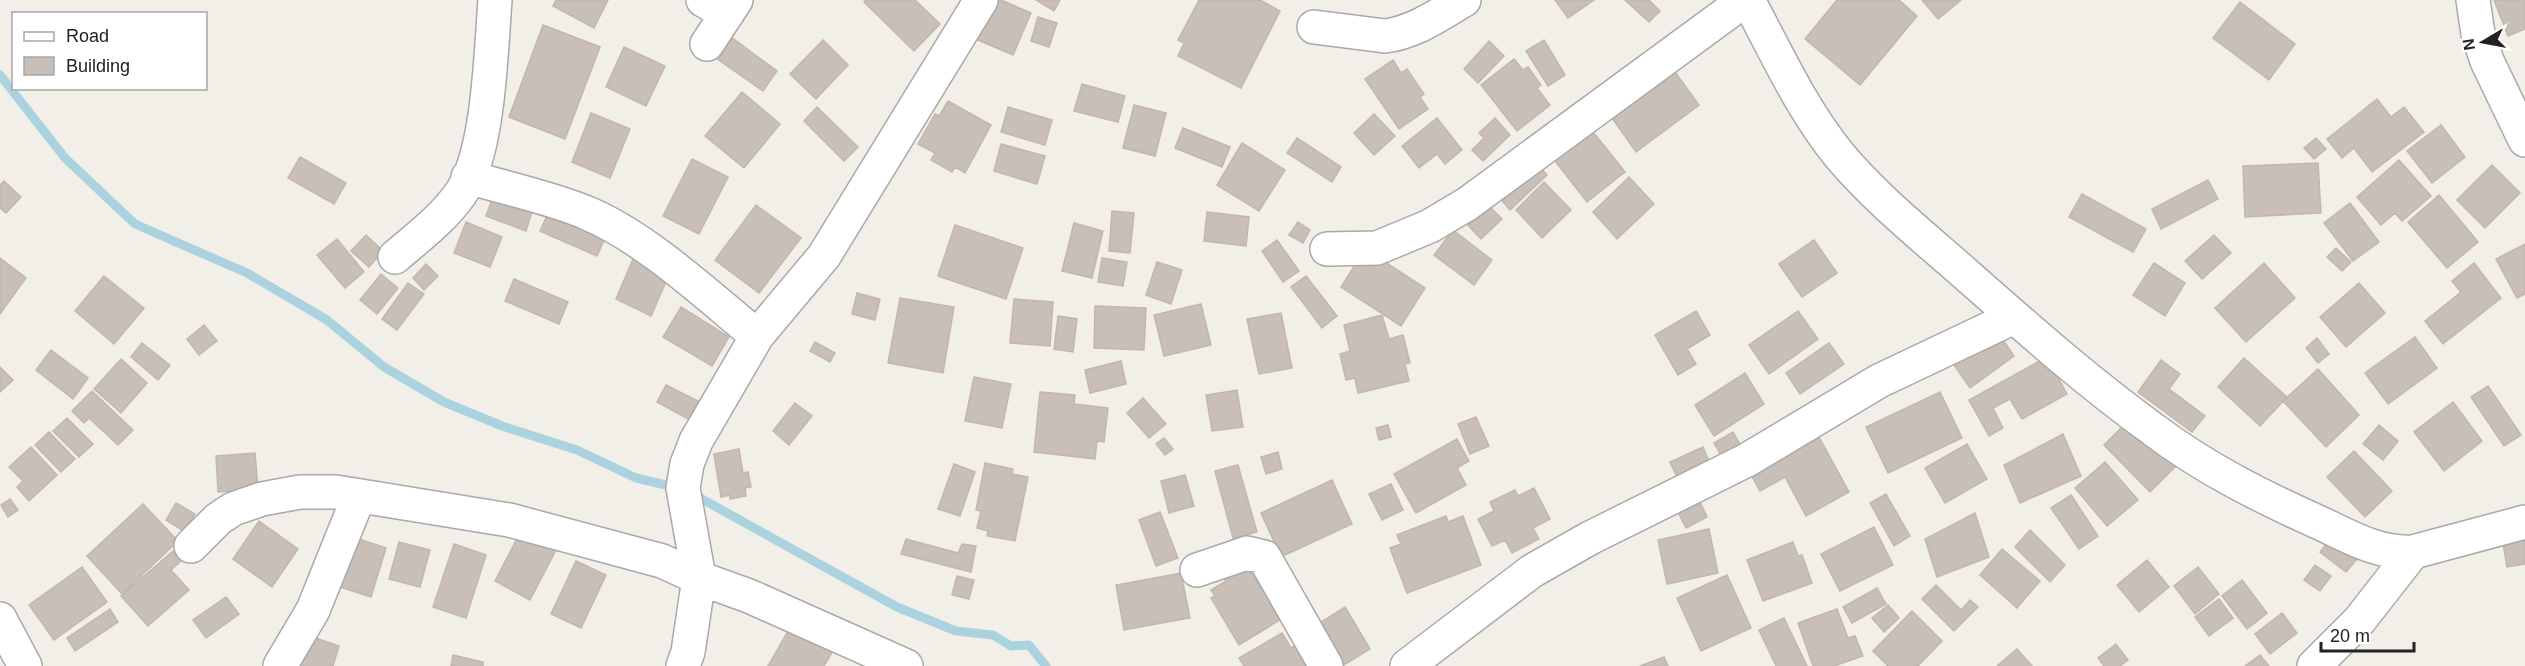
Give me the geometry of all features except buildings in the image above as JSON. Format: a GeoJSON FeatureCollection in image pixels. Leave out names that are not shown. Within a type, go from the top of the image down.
{"type":"FeatureCollection","features":[{"type":"Feature","properties":{"kind":"street"},"geometry":{"type":"LineString","coordinates":[[395,257],[443,216],[462,192],[468,177],[478,151],[490,75],[495,0]]}},
{"type":"Feature","properties":{"kind":"street"},"geometry":{"type":"LineString","coordinates":[[683,666],[688,652],[699,578],[683,488],[687,464],[696,441],[757,336],[824,256],[981,0]]}},
{"type":"Feature","properties":{"kind":"street"},"geometry":{"type":"LineString","coordinates":[[1314,27],[1385,36],[1409,32],[1464,0]]}},
{"type":"Feature","properties":{"kind":"street"},"geometry":{"type":"LineString","coordinates":[[1327,249],[1377,248],[1430,226],[1467,204],[1746,0],[1814,118],[1840,156],[1892,209],[2014,317],[2085,378],[2155,432],[2224,475],[2293,511],[2378,550],[2396,553],[2413,552],[2447,545],[2525,522]]}},
{"type":"Feature","properties":{"kind":"street"},"geometry":{"type":"LineString","coordinates":[[2473,0],[2478,34],[2487,61],[2525,140]]}},
{"type":"Feature","properties":{"kind":"street"},"geometry":{"type":"LineString","coordinates":[[707,44],[722,5]]}},
{"type":"Feature","properties":{"kind":"street"},"geometry":{"type":"LineString","coordinates":[[468,177],[586,213],[613,227],[674,268],[757,336]]}},
{"type":"Feature","properties":{"kind":"street"},"geometry":{"type":"LineString","coordinates":[[1407,666],[1532,571],[1590,538],[1747,460],[1879,381],[2014,317]]}},
{"type":"Feature","properties":{"kind":"street"},"geometry":{"type":"LineString","coordinates":[[191,546],[218,519],[233,509],[262,499],[300,492],[336,492],[509,520],[662,561],[699,578],[749,596],[906,666]]}},
{"type":"Feature","properties":{"kind":"street"},"geometry":{"type":"LineString","coordinates":[[280,666],[313,610],[359,496]]}},
{"type":"Feature","properties":{"kind":"street"},"geometry":{"type":"LineString","coordinates":[[2314,666],[2359,621],[2413,552]]}},
{"type":"Feature","properties":{"kind":"street"},"geometry":{"type":"LineString","coordinates":[[1197,570],[1247,553],[1264,557],[1326,666]]}},
{"type":"Feature","properties":{"kind":"street"},"geometry":{"type":"LineString","coordinates":[[0,619],[25,666]]}},
{"type":"Feature","properties":{"kind":"waterway"},"geometry":{"type":"LineString","coordinates":[[0,75],[65,158],[135,224],[247,273],[327,320],[384,367],[444,402],[502,426],[577,450],[636,478],[679,488]]}},
{"type":"Feature","properties":{"kind":"waterway"},"geometry":{"type":"LineString","coordinates":[[691,493],[897,607],[956,631],[993,635],[1011,646],[1029,645],[1046,666]]}}]}
